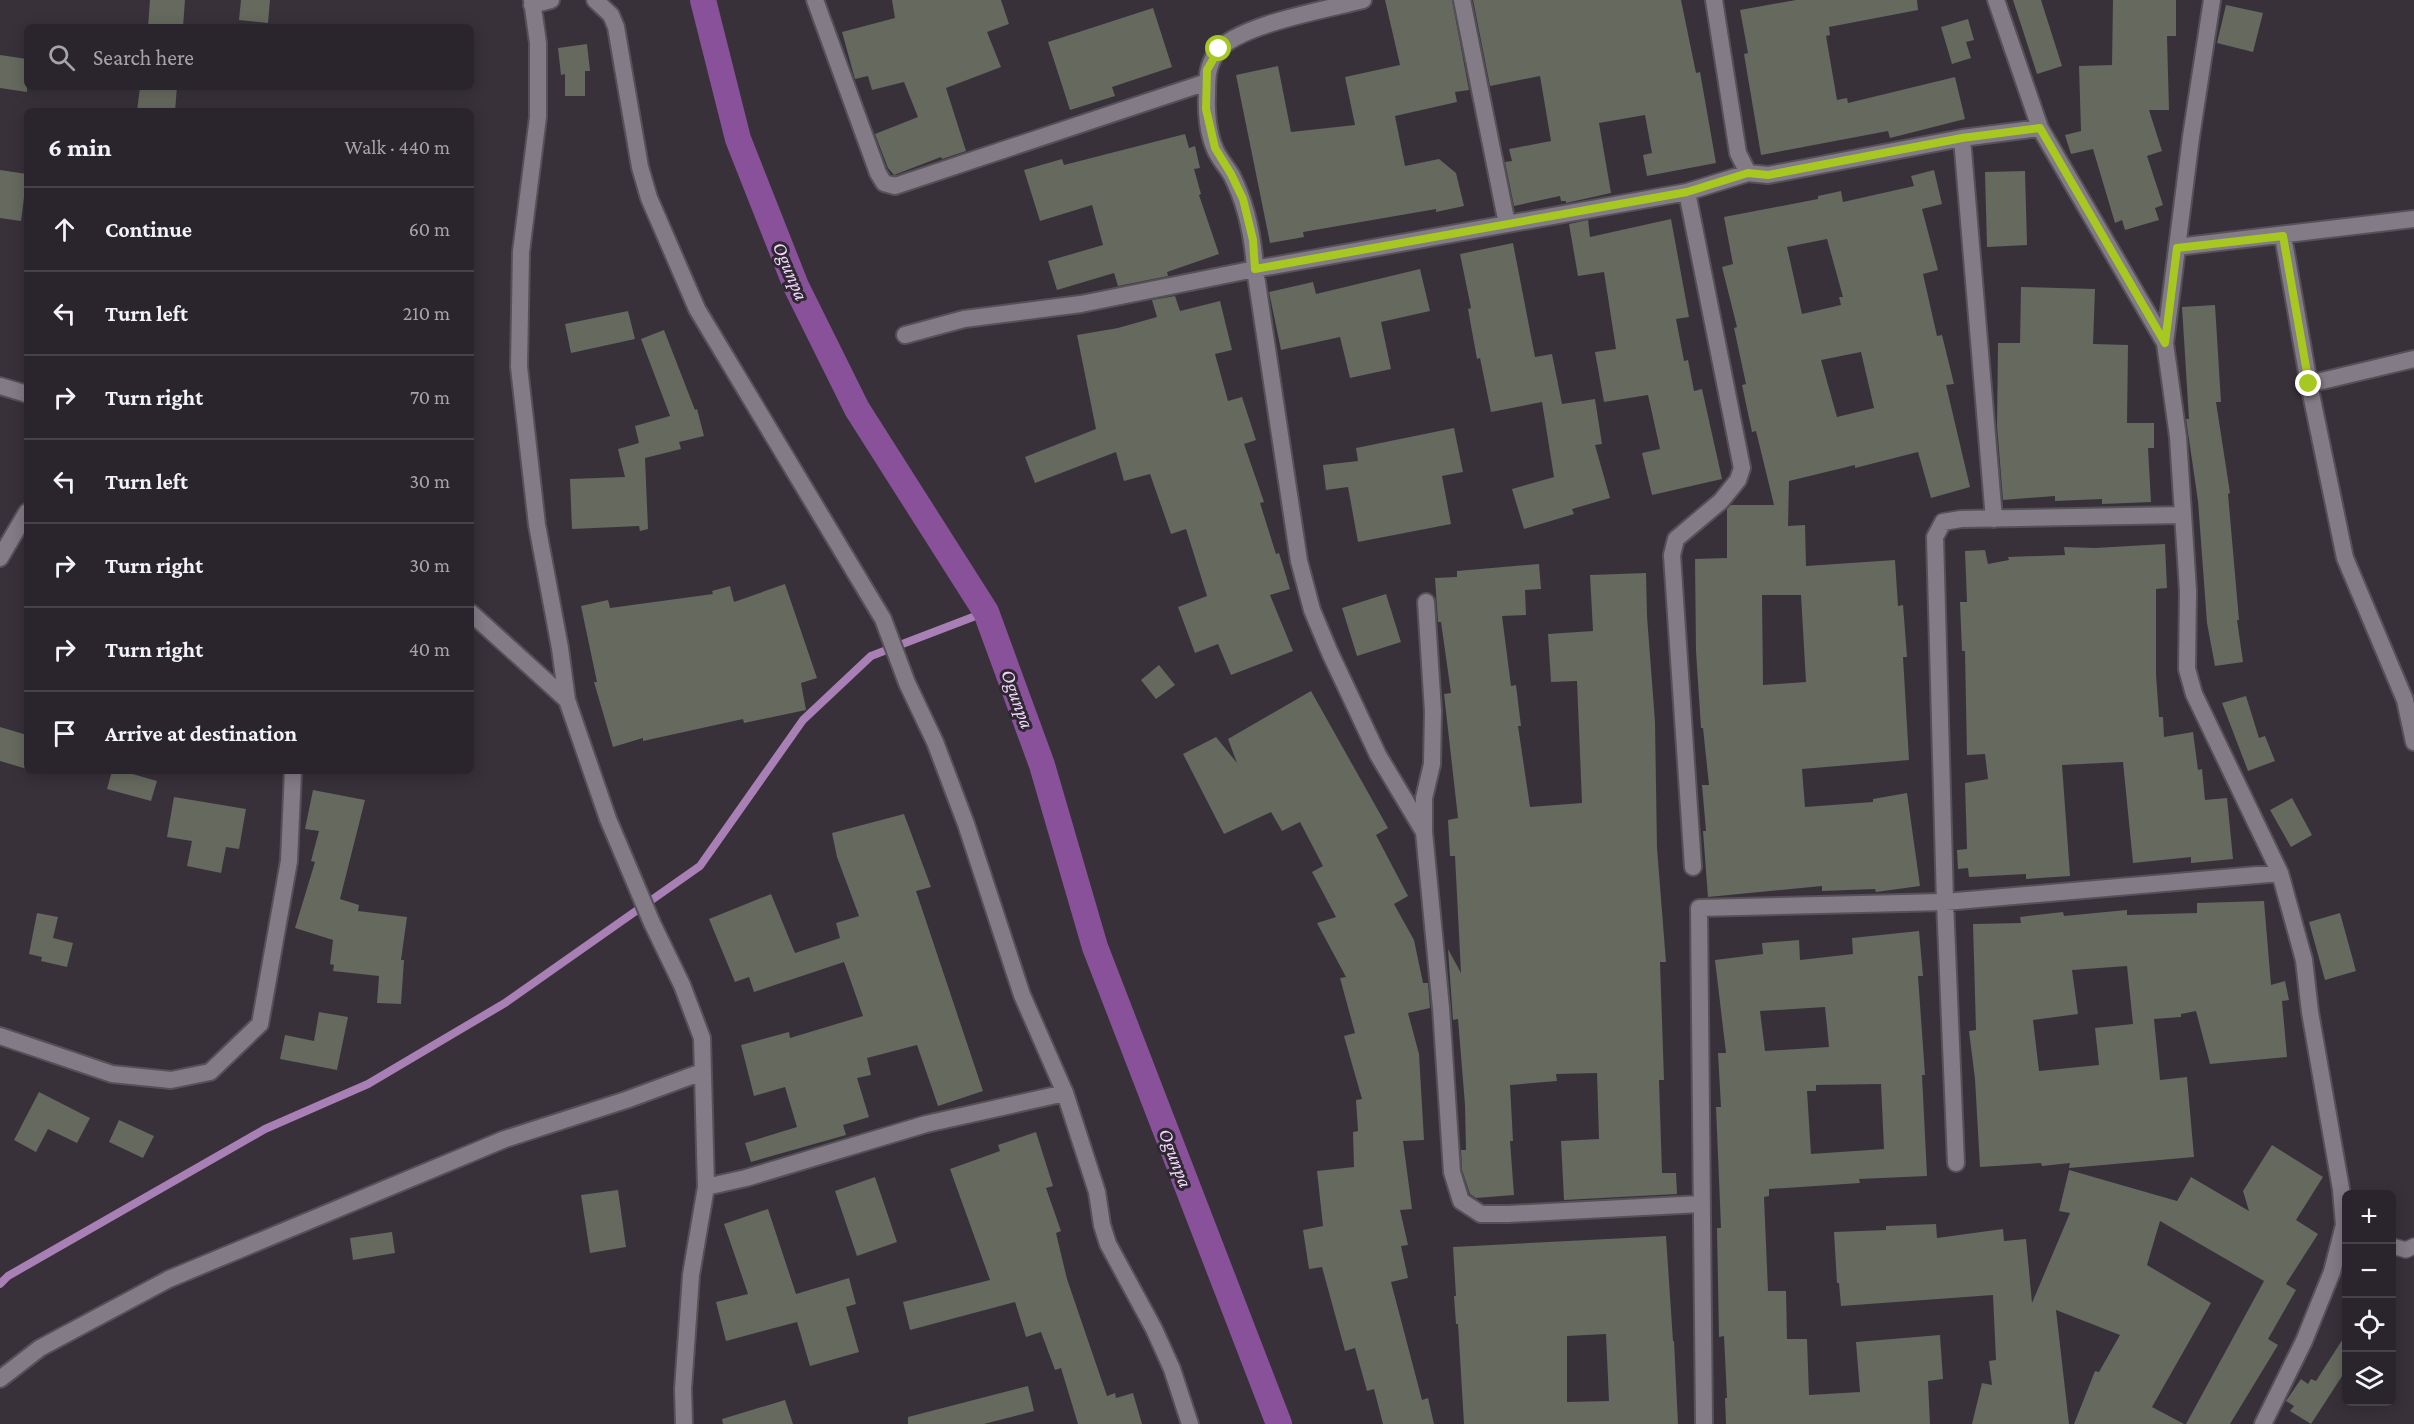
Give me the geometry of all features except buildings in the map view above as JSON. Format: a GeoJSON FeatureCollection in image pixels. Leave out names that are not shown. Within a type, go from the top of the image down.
{"type":"FeatureCollection","features":[{"type":"Feature","properties":{"kind":"street"},"geometry":{"type":"LineString","coordinates":[[551,0],[532,2],[538,43],[538,117],[521,252],[519,367],[537,525],[560,648],[567,700],[608,819],[652,923],[682,985],[702,1038],[706,1187],[690,1275],[683,1389],[684,1424]]}},
{"type":"Feature","properties":{"kind":"street"},"geometry":{"type":"LineString","coordinates":[[595,0],[611,15],[616,27],[640,167],[649,198],[697,309],[883,620],[907,683],[935,742],[966,824],[1022,995],[1065,1094],[1097,1192],[1102,1225],[1108,1244],[1154,1329],[1172,1369],[1190,1424]]}},
{"type":"Feature","properties":{"kind":"street"},"geometry":{"type":"LineString","coordinates":[[815,0],[878,172],[884,183],[895,186],[1207,82]]}},
{"type":"Feature","properties":{"kind":"street"},"geometry":{"type":"LineString","coordinates":[[1363,0],[1260,26],[1219,49],[1207,70],[1206,109],[1215,148],[1243,199],[1253,240],[1255,269],[1299,561],[1312,610],[1378,755],[1424,832]]}},
{"type":"Feature","properties":{"kind":"street"},"geometry":{"type":"LineString","coordinates":[[1462,0],[1507,224]]}},
{"type":"Feature","properties":{"kind":"street"},"geometry":{"type":"LineString","coordinates":[[1714,0],[1738,153],[1748,173]]}},
{"type":"Feature","properties":{"kind":"street"},"geometry":{"type":"LineString","coordinates":[[1996,0],[2040,128],[2165,343]]}},
{"type":"Feature","properties":{"kind":"street"},"geometry":{"type":"LineString","coordinates":[[2212,0],[2191,136],[2165,343],[2178,437],[2188,591],[2187,669],[2194,694],[2280,873],[2304,960],[2310,1012],[2342,1202]]}},
{"type":"Feature","properties":{"kind":"street"},"geometry":{"type":"LineString","coordinates":[[905,335],[964,319],[1081,304],[1255,269],[1687,192],[1748,173],[1768,175],[1962,138],[2040,128]]}},
{"type":"Feature","properties":{"kind":"street"},"geometry":{"type":"LineString","coordinates":[[1962,138],[1994,519]]}},
{"type":"Feature","properties":{"kind":"street"},"geometry":{"type":"LineString","coordinates":[[1687,192],[1742,468],[1738,480],[1721,501],[1676,539],[1672,555],[1693,867]]}},
{"type":"Feature","properties":{"kind":"street"},"geometry":{"type":"LineString","coordinates":[[2177,248],[2414,219]]}},
{"type":"Feature","properties":{"kind":"street"},"geometry":{"type":"LineString","coordinates":[[2283,236],[2309,384],[2345,558],[2405,700],[2414,742]]}},
{"type":"Feature","properties":{"kind":"street"},"geometry":{"type":"LineString","coordinates":[[2309,384],[2414,359]]}},
{"type":"Feature","properties":{"kind":"street"},"geometry":{"type":"LineString","coordinates":[[0,386],[24,393]]}},
{"type":"Feature","properties":{"kind":"street"},"geometry":{"type":"LineString","coordinates":[[1956,1163],[1945,902],[1935,537],[1943,522],[1960,519],[2182,515]]}},
{"type":"Feature","properties":{"kind":"street"},"geometry":{"type":"LineString","coordinates":[[0,558],[24,517]]}},
{"type":"Feature","properties":{"kind":"street"},"geometry":{"type":"LineString","coordinates":[[1426,602],[1432,764],[1424,798],[1424,832],[1441,1008],[1452,1172],[1461,1201],[1480,1214],[1700,1204]]}},
{"type":"Feature","properties":{"kind":"street"},"geometry":{"type":"LineString","coordinates":[[474,616],[567,700]]}},
{"type":"Feature","properties":{"kind":"street"},"geometry":{"type":"LineString","coordinates":[[0,1036],[112,1074],[171,1080],[210,1072],[260,1024],[289,861],[293,774]]}},
{"type":"Feature","properties":{"kind":"street"},"geometry":{"type":"LineString","coordinates":[[1704,1424],[1700,1204],[1699,908],[1945,902],[2280,873]]}},
{"type":"Feature","properties":{"kind":"street"},"geometry":{"type":"LineString","coordinates":[[0,1379],[40,1348],[169,1279],[505,1139],[626,1100],[702,1072]]}},
{"type":"Feature","properties":{"kind":"street"},"geometry":{"type":"LineString","coordinates":[[706,1187],[746,1178],[926,1124],[1065,1094]]}},
{"type":"Feature","properties":{"kind":"street"},"geometry":{"type":"LineString","coordinates":[[2263,1424],[2304,1341],[2332,1272],[2342,1236]]}},
{"type":"Feature","properties":{"kind":"lane"},"geometry":{"type":"LineString","coordinates":[[2396,1247],[2406,1250],[2414,1246]]}},
{"type":"Feature","properties":{"kind":"waterway","name":"Ogunpa"},"geometry":{"type":"LineString","coordinates":[[703,0],[738,139],[796,286],[857,409],[986,612],[1042,765],[1095,947],[1279,1424]]}},
{"type":"Feature","properties":{"kind":"waterway"},"geometry":{"type":"LineString","coordinates":[[0,1284],[8,1276],[265,1129],[368,1084],[505,1003],[700,866],[803,720],[871,656],[986,612]]}},
{"type":"Feature","properties":{"kind":"route"},"geometry":{"type":"LineString","coordinates":[[1219,49],[1207,70],[1206,109],[1215,148],[1243,199],[1253,240],[1255,269],[1687,192],[1748,173],[1768,175],[1962,138],[2040,128],[2165,343],[2177,248],[2283,236],[2309,384]]}}]}
